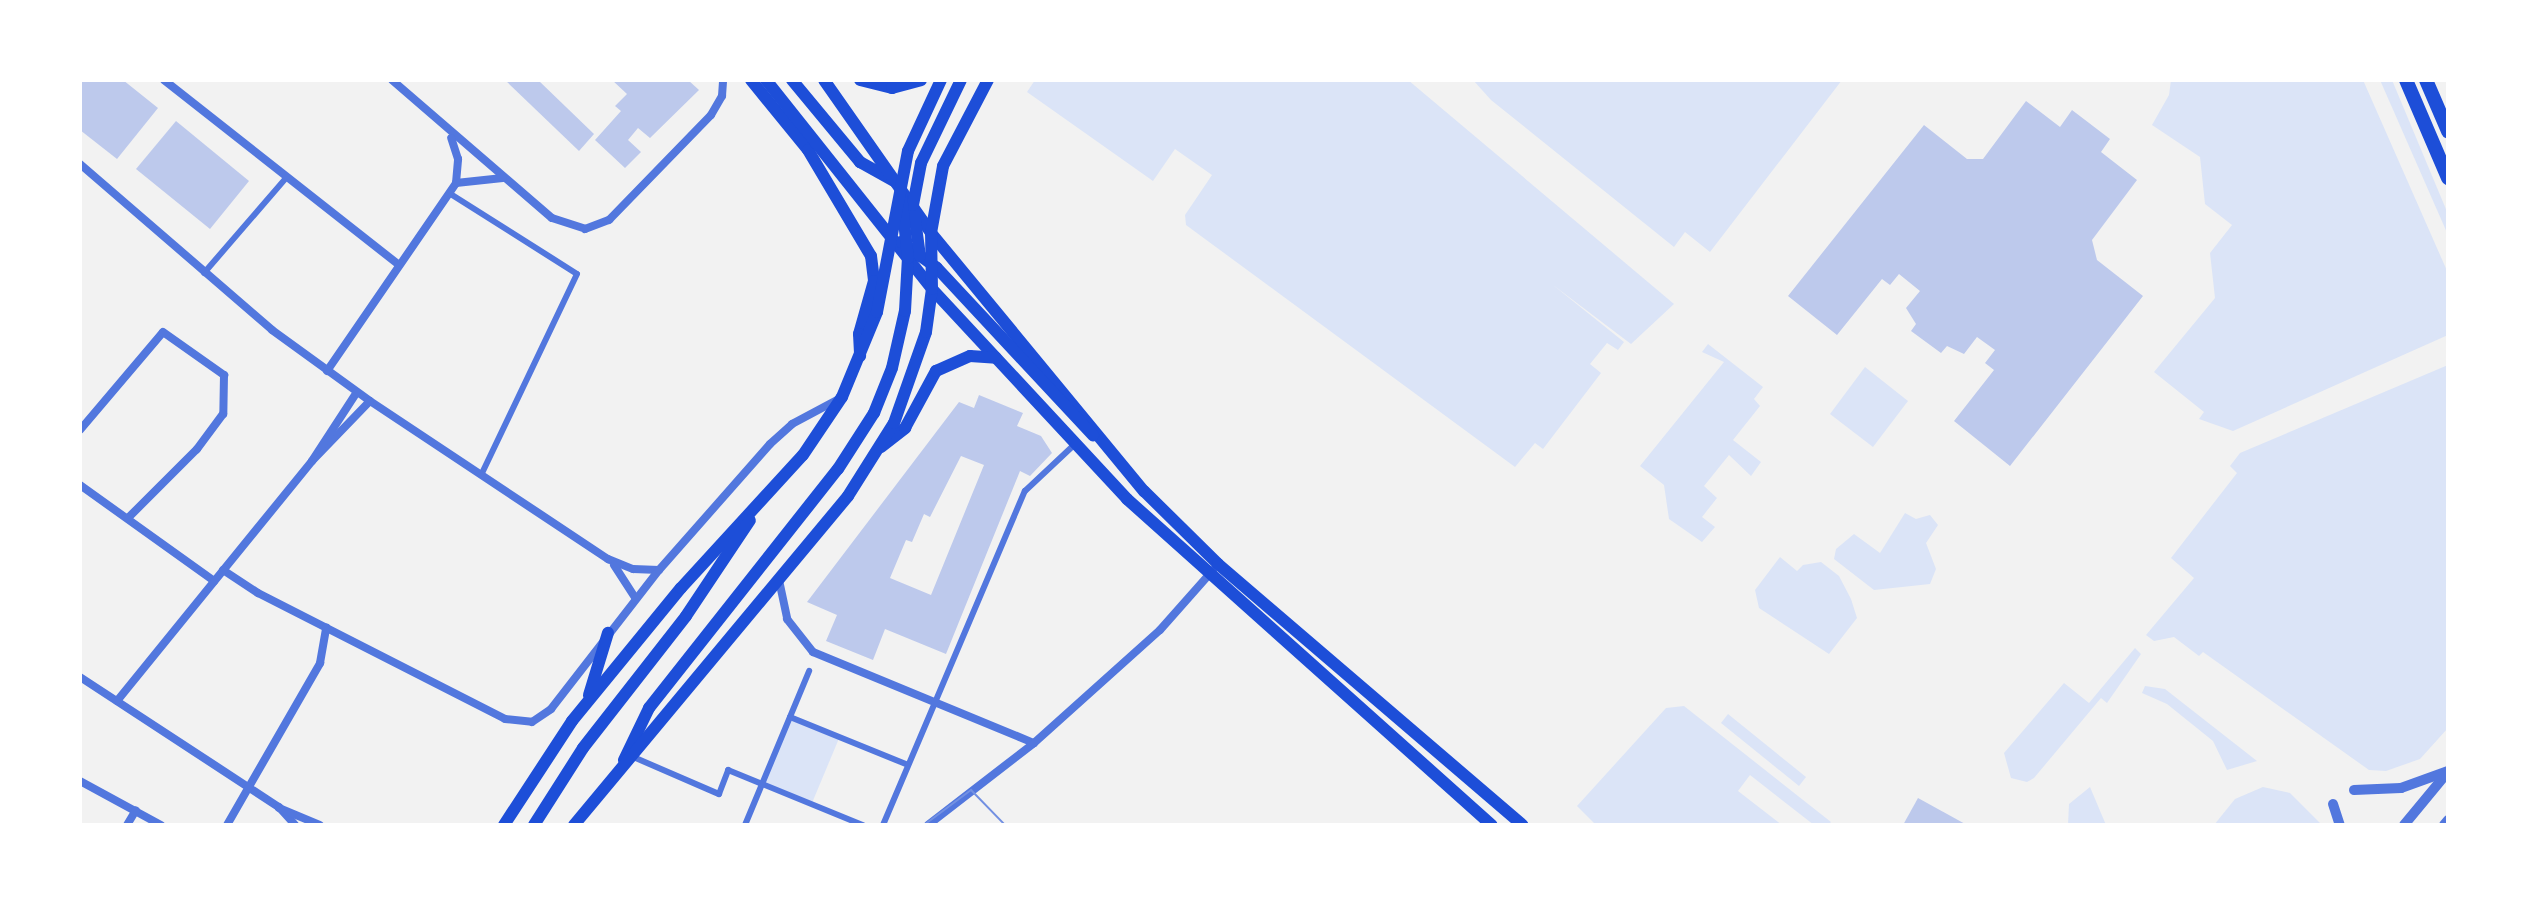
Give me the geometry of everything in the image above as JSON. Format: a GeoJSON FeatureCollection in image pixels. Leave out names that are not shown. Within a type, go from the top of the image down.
{"type":"FeatureCollection","features":[{"type":"Feature","properties":{"kind":"highway"},"geometry":{"type":"LineString","coordinates":[[2406,80],[2448,178]]}},
{"type":"Feature","properties":{"kind":"highway"},"geometry":{"type":"LineString","coordinates":[[2426,80],[2448,131]]}},
{"type":"Feature","properties":{"kind":"main road"},"geometry":{"type":"LineString","coordinates":[[751,80],[808,150],[871,256],[874,281],[859,334],[861,358]]}},
{"type":"Feature","properties":{"kind":"main road"},"geometry":{"type":"LineString","coordinates":[[766,80],[891,237],[931,263],[1070,416],[1102,440]]}},
{"type":"Feature","properties":{"kind":"main road"},"geometry":{"type":"LineString","coordinates":[[792,80],[860,162],[899,183],[918,179],[943,166]]}},
{"type":"Feature","properties":{"kind":"main road"},"geometry":{"type":"LineString","coordinates":[[824,80],[899,183],[931,233],[1102,440],[1218,564],[1522,825]]}},
{"type":"Feature","properties":{"kind":"main road"},"geometry":{"type":"LineString","coordinates":[[860,80],[892,88],[921,80]]}},
{"type":"Feature","properties":{"kind":"main road"},"geometry":{"type":"LineString","coordinates":[[504,825],[587,702],[803,455],[842,397],[861,358],[884,286],[899,183],[916,128],[941,80]]}},
{"type":"Feature","properties":{"kind":"main road"},"geometry":{"type":"LineString","coordinates":[[627,760],[649,708],[863,432],[899,345],[918,179],[928,144],[961,80]]}},
{"type":"Feature","properties":{"kind":"main road"},"geometry":{"type":"LineString","coordinates":[[574,825],[779,580],[880,448],[913,379],[932,289],[931,233],[943,166],[988,80]]}},
{"type":"Feature","properties":{"kind":"main road"},"geometry":{"type":"LineString","coordinates":[[899,183],[911,251],[932,289],[1075,444],[1208,576],[1413,751],[1484,823]]}},
{"type":"Feature","properties":{"kind":"main road"},"geometry":{"type":"LineString","coordinates":[[880,448],[905,428],[936,371],[970,356],[996,358]]}},
{"type":"Feature","properties":{"kind":"main road"},"geometry":{"type":"LineString","coordinates":[[534,825],[599,726],[711,581],[762,500]]}},
{"type":"Feature","properties":{"kind":"main road"},"geometry":{"type":"LineString","coordinates":[[587,702],[608,633]]}},
{"type":"Feature","properties":{"kind":"street"},"geometry":{"type":"LineString","coordinates":[[164,80],[399,265]]}},
{"type":"Feature","properties":{"kind":"street"},"geometry":{"type":"LineString","coordinates":[[392,80],[448,133],[559,224],[585,229],[601,225],[716,109],[723,80]]}},
{"type":"Feature","properties":{"kind":"street"},"geometry":{"type":"LineString","coordinates":[[327,371],[456,183],[458,159],[448,133]]}},
{"type":"Feature","properties":{"kind":"street"},"geometry":{"type":"LineString","coordinates":[[80,164],[204,273],[327,371],[608,559],[633,569],[659,570]]}},
{"type":"Feature","properties":{"kind":"street"},"geometry":{"type":"LineString","coordinates":[[204,273],[286,178]]}},
{"type":"Feature","properties":{"kind":"street"},"geometry":{"type":"LineString","coordinates":[[456,183],[503,178]]}},
{"type":"Feature","properties":{"kind":"street"},"geometry":{"type":"LineString","coordinates":[[449,193],[577,274],[481,475]]}},
{"type":"Feature","properties":{"kind":"street"},"geometry":{"type":"LineString","coordinates":[[80,430],[163,332],[224,375],[223,414],[197,449],[129,517]]}},
{"type":"Feature","properties":{"kind":"street"},"geometry":{"type":"LineString","coordinates":[[312,461],[357,392]]}},
{"type":"Feature","properties":{"kind":"street"},"geometry":{"type":"LineString","coordinates":[[223,570],[326,628],[512,722],[532,722],[551,709],[659,570],[775,438],[842,397]]}},
{"type":"Feature","properties":{"kind":"street"},"geometry":{"type":"LineString","coordinates":[[117,701],[312,461],[370,401]]}},
{"type":"Feature","properties":{"kind":"street"},"geometry":{"type":"LineString","coordinates":[[883,825],[1025,491],[1075,444]]}},
{"type":"Feature","properties":{"kind":"street"},"geometry":{"type":"LineString","coordinates":[[80,485],[129,517],[214,581]]}},
{"type":"Feature","properties":{"kind":"street"},"geometry":{"type":"LineString","coordinates":[[608,559],[636,599]]}},
{"type":"Feature","properties":{"kind":"street"},"geometry":{"type":"LineString","coordinates":[[928,825],[1034,743],[1160,630],[1218,564]]}},
{"type":"Feature","properties":{"kind":"street"},"geometry":{"type":"LineString","coordinates":[[779,580],[787,619],[813,652],[936,700],[1034,743]]}},
{"type":"Feature","properties":{"kind":"street"},"geometry":{"type":"LineString","coordinates":[[227,825],[320,663],[326,628]]}},
{"type":"Feature","properties":{"kind":"street"},"geometry":{"type":"LineString","coordinates":[[745,825],[809,671]]}},
{"type":"Feature","properties":{"kind":"street"},"geometry":{"type":"LineString","coordinates":[[80,677],[279,807],[320,825]]}},
{"type":"Feature","properties":{"kind":"street"},"geometry":{"type":"LineString","coordinates":[[790,717],[908,765]]}},
{"type":"Feature","properties":{"kind":"street"},"geometry":{"type":"LineString","coordinates":[[627,760],[719,794],[728,770],[863,825]]}},
{"type":"Feature","properties":{"kind":"street"},"geometry":{"type":"LineString","coordinates":[[2354,790],[2401,788],[2448,771]]}},
{"type":"Feature","properties":{"kind":"street"},"geometry":{"type":"LineString","coordinates":[[2404,825],[2448,771]]}},
{"type":"Feature","properties":{"kind":"street"},"geometry":{"type":"LineString","coordinates":[[80,781],[161,825]]}},
{"type":"Feature","properties":{"kind":"street"},"geometry":{"type":"LineString","coordinates":[[2333,804],[2340,825]]}},
{"type":"Feature","properties":{"kind":"street"},"geometry":{"type":"LineString","coordinates":[[279,807],[295,825]]}},
{"type":"Feature","properties":{"kind":"street"},"geometry":{"type":"LineString","coordinates":[[127,825],[136,810]]}},
{"type":"Feature","properties":{"kind":"street"},"geometry":{"type":"LineString","coordinates":[[2444,825],[2448,820]]}},
{"type":"Feature","properties":{"kind":"shaded area"},"geometry":{"type":"Polygon","coordinates":[[[1035,80],[1408,80],[1674,304],[1631,344],[1553,285],[1624,342],[1618,350],[1607,343],[1590,364],[1601,373],[1543,449],[1535,443],[1515,467],[1186,225],[1185,215],[1212,175],[1175,149],[1153,181],[1027,92],[1035,80]]]}},
{"type":"Feature","properties":{"kind":"shaded area"},"geometry":{"type":"Polygon","coordinates":[[[1473,80],[1842,80],[1710,252],[1685,232],[1674,247],[1491,100],[1473,80]]]}},
{"type":"Feature","properties":{"kind":"shaded area"},"geometry":{"type":"Polygon","coordinates":[[[2171,80],[2363,80],[2448,273],[2448,335],[2233,431],[2199,419],[2204,412],[2154,372],[2215,298],[2210,253],[2232,225],[2205,204],[2200,157],[2152,125],[2169,95],[2171,80]]]}},
{"type":"Feature","properties":{"kind":"shaded area"},"geometry":{"type":"Polygon","coordinates":[[[2380,80],[2392,80],[2448,214],[2448,235],[2380,80]]]}},
{"type":"Feature","properties":{"kind":"shaded area"},"geometry":{"type":"Polygon","coordinates":[[[1708,344],[1763,387],[1754,399],[1760,406],[1733,440],[1761,462],[1751,476],[1729,455],[1704,486],[1717,498],[1702,517],[1715,527],[1702,542],[1669,519],[1664,485],[1640,466],[1724,362],[1702,352],[1708,344]]]}},
{"type":"Feature","properties":{"kind":"shaded area"},"geometry":{"type":"Polygon","coordinates":[[[2448,365],[2448,728],[2420,759],[2386,771],[2369,770],[2203,652],[2199,656],[2174,637],[2154,641],[2146,635],[2194,578],[2171,558],[2237,473],[2230,466],[2240,453],[2448,365]]]}},
{"type":"Feature","properties":{"kind":"shaded area"},"geometry":{"type":"Polygon","coordinates":[[[1865,367],[1908,401],[1873,447],[1830,414],[1865,367]]]}},
{"type":"Feature","properties":{"kind":"shaded area"},"geometry":{"type":"Polygon","coordinates":[[[1905,513],[1916,519],[1930,515],[1938,525],[1926,543],[1936,569],[1930,584],[1874,590],[1834,559],[1836,549],[1854,534],[1880,553],[1905,513]]]}},
{"type":"Feature","properties":{"kind":"shaded area"},"geometry":{"type":"Polygon","coordinates":[[[1780,557],[1797,571],[1803,565],[1821,562],[1839,576],[1851,599],[1857,618],[1829,654],[1759,608],[1755,590],[1780,557]]]}},
{"type":"Feature","properties":{"kind":"shaded area"},"geometry":{"type":"Polygon","coordinates":[[[2135,648],[2141,654],[2107,703],[2101,698],[2034,778],[2027,782],[2011,778],[2004,753],[2064,683],[2089,703],[2135,648]]]}},
{"type":"Feature","properties":{"kind":"shaded area"},"geometry":{"type":"Polygon","coordinates":[[[2145,686],[2165,689],[2257,761],[2227,770],[2213,741],[2167,704],[2142,693],[2145,686]]]}},
{"type":"Feature","properties":{"kind":"shaded area"},"geometry":{"type":"Polygon","coordinates":[[[1684,706],[1831,822],[1828,825],[1814,825],[1750,775],[1738,791],[1782,825],[1596,825],[1577,806],[1666,708],[1684,706]]]}},
{"type":"Feature","properties":{"kind":"shaded area"},"geometry":{"type":"Polygon","coordinates":[[[1728,714],[1806,777],[1799,786],[1721,723],[1728,714]]]}},
{"type":"Feature","properties":{"kind":"shaded area"},"geometry":{"type":"Polygon","coordinates":[[[790,717],[840,736],[812,803],[763,784],[790,717]]]}},
{"type":"Feature","properties":{"kind":"shaded area"},"geometry":{"type":"Polygon","coordinates":[[[2090,787],[2106,825],[2068,825],[2069,804],[2090,787]]]}},
{"type":"Feature","properties":{"kind":"shaded area"},"geometry":{"type":"Polygon","coordinates":[[[2263,787],[2290,793],[2322,825],[2214,825],[2235,799],[2263,787]]]}},
{"type":"Feature","properties":{"kind":"building"},"geometry":{"type":"Polygon","coordinates":[[[80,80],[123,80],[158,108],[117,159],[80,130],[80,80]]]}},
{"type":"Feature","properties":{"kind":"building"},"geometry":{"type":"Polygon","coordinates":[[[505,80],[538,80],[594,134],[579,151],[505,80]]]}},
{"type":"Feature","properties":{"kind":"building"},"geometry":{"type":"Polygon","coordinates":[[[612,80],[688,80],[699,90],[650,138],[638,128],[628,140],[641,152],[625,168],[595,140],[621,111],[615,106],[627,94],[612,80]]]}},
{"type":"Feature","properties":{"kind":"building"},"geometry":{"type":"Polygon","coordinates":[[[2026,101],[2060,127],[2072,110],[2110,139],[2101,152],[2137,180],[2092,240],[2097,260],[2143,296],[2010,466],[1954,421],[1994,370],[1985,363],[1995,350],[1977,337],[1964,354],[1947,346],[1941,353],[1911,331],[1916,324],[1906,308],[1920,291],[1899,274],[1890,285],[1882,279],[1837,335],[1788,296],[1924,125],[1967,159],[1983,159],[2026,101]]]}},
{"type":"Feature","properties":{"kind":"building"},"geometry":{"type":"Polygon","coordinates":[[[176,121],[249,181],[210,229],[136,169],[176,121]]]}},
{"type":"Feature","properties":{"kind":"building"},"geometry":{"type":"Polygon","coordinates":[[[979,395],[1023,413],[1017,426],[1041,436],[1052,453],[1030,476],[1020,471],[946,654],[885,629],[873,660],[826,641],[837,615],[807,602],[959,402],[974,408],[979,395]],[[961,456],[930,517],[924,514],[912,542],[906,540],[890,578],[931,595],[984,465],[961,456]]]}},
{"type":"Feature","properties":{"kind":"building"},"geometry":{"type":"Polygon","coordinates":[[[1918,798],[1967,825],[1903,825],[1918,798]]]}},
{"type":"Feature","properties":{"kind":"tram line"},"geometry":{"type":"LineString","coordinates":[[924,825],[971,790],[1005,825]]}}]}
